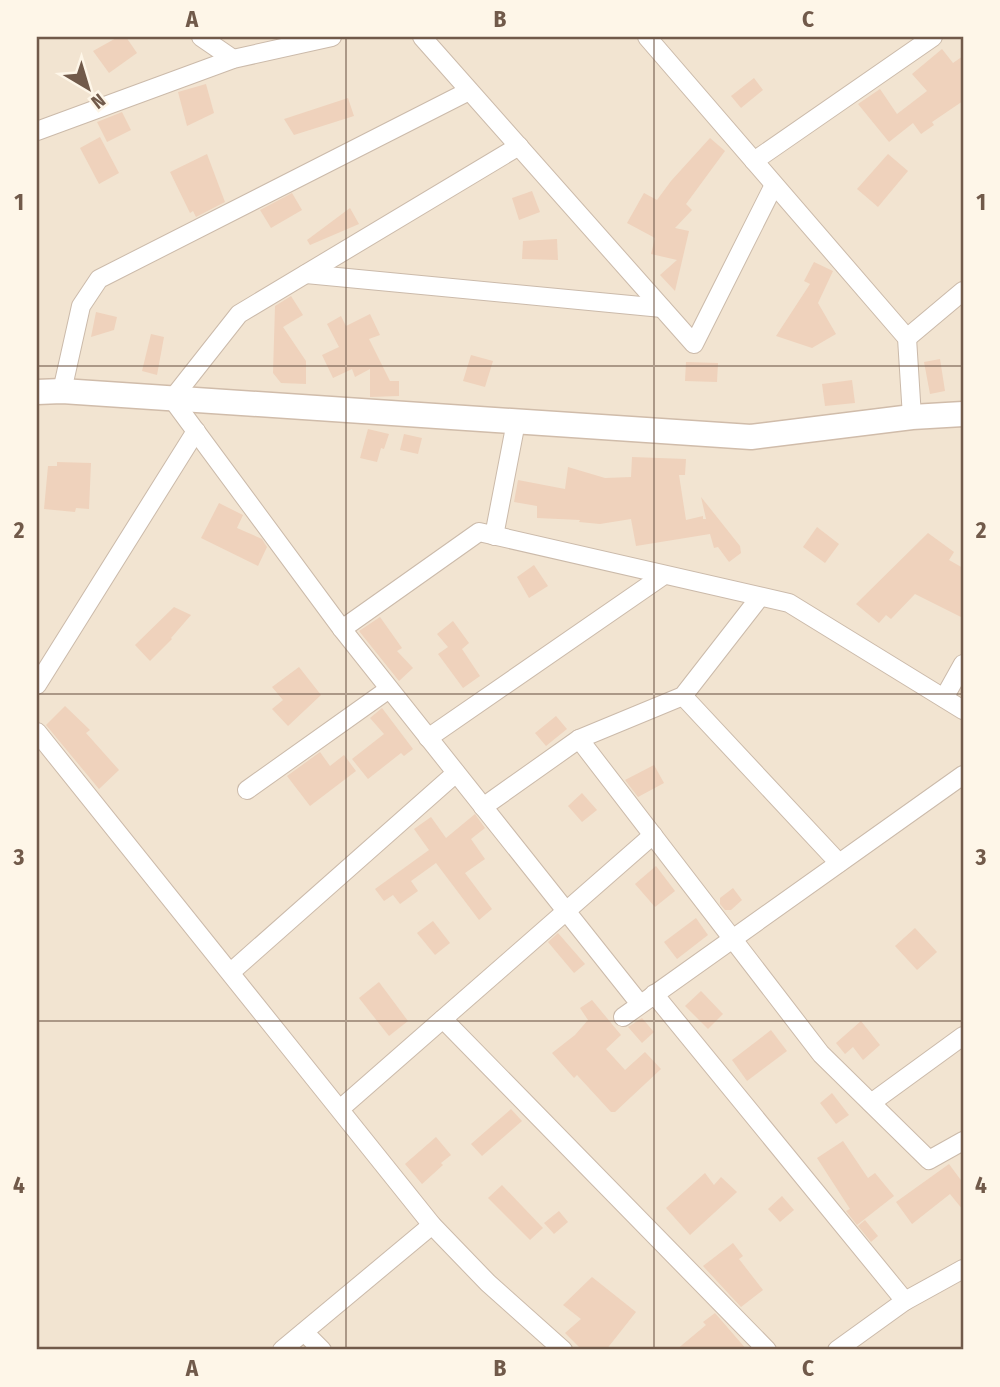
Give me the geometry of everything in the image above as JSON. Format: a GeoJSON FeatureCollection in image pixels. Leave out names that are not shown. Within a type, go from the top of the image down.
{"type":"FeatureCollection","features":[{"type":"Feature","properties":{"kind":"street"},"geometry":{"type":"LineString","coordinates":[[201,37],[233,59]]}},
{"type":"Feature","properties":{"kind":"street"},"geometry":{"type":"LineString","coordinates":[[37,131],[233,59],[332,37]]}},
{"type":"Feature","properties":{"kind":"street"},"geometry":{"type":"LineString","coordinates":[[422,37],[694,344],[774,185]]}},
{"type":"Feature","properties":{"kind":"street"},"geometry":{"type":"LineString","coordinates":[[647,37],[907,338],[912,416]]}},
{"type":"Feature","properties":{"kind":"street"},"geometry":{"type":"LineString","coordinates":[[754,161],[933,37]]}},
{"type":"Feature","properties":{"kind":"street"},"geometry":{"type":"LineString","coordinates":[[62,391],[81,306],[99,279],[469,91]]}},
{"type":"Feature","properties":{"kind":"street"},"geometry":{"type":"LineString","coordinates":[[173,399],[239,314],[519,146]]}},
{"type":"Feature","properties":{"kind":"street"},"geometry":{"type":"LineString","coordinates":[[306,274],[662,308]]}},
{"type":"Feature","properties":{"kind":"street"},"geometry":{"type":"LineString","coordinates":[[907,338],[963,291]]}},
{"type":"Feature","properties":{"kind":"street"},"geometry":{"type":"LineString","coordinates":[[37,392],[62,391],[751,437],[912,416],[963,414]]}},
{"type":"Feature","properties":{"kind":"street"},"geometry":{"type":"LineString","coordinates":[[173,399],[341,629],[566,911],[647,999],[905,1301]]}},
{"type":"Feature","properties":{"kind":"street"},"geometry":{"type":"LineString","coordinates":[[494,536],[516,422]]}},
{"type":"Feature","properties":{"kind":"street"},"geometry":{"type":"LineString","coordinates":[[37,685],[196,431]]}},
{"type":"Feature","properties":{"kind":"street"},"geometry":{"type":"LineString","coordinates":[[341,629],[479,533],[789,603],[963,709]]}},
{"type":"Feature","properties":{"kind":"street"},"geometry":{"type":"LineString","coordinates":[[428,738],[664,575]]}},
{"type":"Feature","properties":{"kind":"street"},"geometry":{"type":"LineString","coordinates":[[483,807],[579,739],[683,696],[760,597]]}},
{"type":"Feature","properties":{"kind":"street"},"geometry":{"type":"LineString","coordinates":[[944,698],[963,664]]}},
{"type":"Feature","properties":{"kind":"street"},"geometry":{"type":"LineString","coordinates":[[247,790],[389,689]]}},
{"type":"Feature","properties":{"kind":"street"},"geometry":{"type":"LineString","coordinates":[[683,696],[839,863]]}},
{"type":"Feature","properties":{"kind":"street"},"geometry":{"type":"LineString","coordinates":[[37,732],[432,1225],[488,1283],[563,1350]]}},
{"type":"Feature","properties":{"kind":"street"},"geometry":{"type":"LineString","coordinates":[[579,739],[821,1054],[929,1160],[963,1141]]}},
{"type":"Feature","properties":{"kind":"street"},"geometry":{"type":"LineString","coordinates":[[231,972],[456,774]]}},
{"type":"Feature","properties":{"kind":"street"},"geometry":{"type":"LineString","coordinates":[[623,1017],[963,775]]}},
{"type":"Feature","properties":{"kind":"street"},"geometry":{"type":"LineString","coordinates":[[340,1109],[653,835]]}},
{"type":"Feature","properties":{"kind":"street"},"geometry":{"type":"LineString","coordinates":[[443,1019],[767,1350]]}},
{"type":"Feature","properties":{"kind":"street"},"geometry":{"type":"LineString","coordinates":[[871,1103],[963,1036]]}},
{"type":"Feature","properties":{"kind":"street"},"geometry":{"type":"LineString","coordinates":[[282,1350],[432,1225]]}},
{"type":"Feature","properties":{"kind":"street"},"geometry":{"type":"LineString","coordinates":[[837,1350],[905,1301],[963,1269]]}},
{"type":"Feature","properties":{"kind":"street"},"geometry":{"type":"LineString","coordinates":[[304,1332],[322,1350]]}},
{"type":"Feature","properties":{"kind":"shaded area"},"geometry":{"type":"Polygon","coordinates":[[[37,37],[963,37],[963,1350],[37,1350],[37,37]]]}},
{"type":"Feature","properties":{"kind":"building"},"geometry":{"type":"Polygon","coordinates":[[[118,37],[126,37],[137,53],[109,73],[93,51],[118,37]]]}},
{"type":"Feature","properties":{"kind":"building"},"geometry":{"type":"Polygon","coordinates":[[[942,49],[953,63],[963,56],[963,101],[932,122],[934,125],[921,134],[913,123],[889,142],[858,104],[880,89],[897,114],[927,91],[912,74],[942,49]]]}},
{"type":"Feature","properties":{"kind":"building"},"geometry":{"type":"Polygon","coordinates":[[[754,78],[763,90],[741,108],[731,96],[754,78]]]}},
{"type":"Feature","properties":{"kind":"building"},"geometry":{"type":"Polygon","coordinates":[[[206,84],[214,113],[187,126],[178,92],[206,84]]]}},
{"type":"Feature","properties":{"kind":"building"},"geometry":{"type":"Polygon","coordinates":[[[348,98],[354,116],[294,135],[284,119],[348,98]]]}},
{"type":"Feature","properties":{"kind":"building"},"geometry":{"type":"Polygon","coordinates":[[[122,112],[131,130],[107,142],[97,122],[122,112]]]}},
{"type":"Feature","properties":{"kind":"building"},"geometry":{"type":"Polygon","coordinates":[[[100,137],[119,173],[99,184],[80,148],[100,137]]]}},
{"type":"Feature","properties":{"kind":"building"},"geometry":{"type":"Polygon","coordinates":[[[710,138],[725,151],[686,204],[692,210],[675,228],[689,231],[675,291],[660,275],[677,260],[651,254],[655,238],[627,223],[644,193],[657,200],[710,138]]]}},
{"type":"Feature","properties":{"kind":"building"},"geometry":{"type":"Polygon","coordinates":[[[207,154],[225,202],[196,217],[193,211],[190,213],[170,172],[207,154]]]}},
{"type":"Feature","properties":{"kind":"building"},"geometry":{"type":"Polygon","coordinates":[[[888,154],[908,171],[878,207],[857,189],[888,154]]]}},
{"type":"Feature","properties":{"kind":"building"},"geometry":{"type":"Polygon","coordinates":[[[532,191],[540,212],[519,220],[512,198],[532,191]]]}},
{"type":"Feature","properties":{"kind":"building"},"geometry":{"type":"Polygon","coordinates":[[[292,193],[302,210],[271,228],[260,210],[292,193]]]}},
{"type":"Feature","properties":{"kind":"building"},"geometry":{"type":"Polygon","coordinates":[[[350,208],[359,224],[310,245],[307,240],[350,208]]]}},
{"type":"Feature","properties":{"kind":"building"},"geometry":{"type":"Polygon","coordinates":[[[557,239],[558,260],[522,259],[523,241],[557,239]]]}},
{"type":"Feature","properties":{"kind":"building"},"geometry":{"type":"Polygon","coordinates":[[[814,262],[833,271],[818,303],[836,334],[812,348],[776,336],[810,284],[804,281],[814,262]]]}},
{"type":"Feature","properties":{"kind":"building"},"geometry":{"type":"Polygon","coordinates":[[[291,296],[303,315],[283,327],[306,361],[306,384],[281,383],[273,373],[275,306],[291,296]]]}},
{"type":"Feature","properties":{"kind":"building"},"geometry":{"type":"Polygon","coordinates":[[[96,312],[117,317],[114,330],[91,337],[96,312]]]}},
{"type":"Feature","properties":{"kind":"building"},"geometry":{"type":"Polygon","coordinates":[[[370,314],[380,335],[369,339],[390,381],[399,381],[399,396],[370,397],[370,369],[355,377],[352,369],[333,378],[322,355],[339,347],[327,324],[341,316],[346,326],[370,314]]]}},
{"type":"Feature","properties":{"kind":"building"},"geometry":{"type":"Polygon","coordinates":[[[151,334],[164,337],[157,375],[142,371],[151,334]]]}},
{"type":"Feature","properties":{"kind":"building"},"geometry":{"type":"Polygon","coordinates":[[[471,355],[493,361],[485,387],[463,381],[471,355]]]}},
{"type":"Feature","properties":{"kind":"building"},"geometry":{"type":"Polygon","coordinates":[[[940,359],[945,391],[930,394],[924,362],[940,359]]]}},
{"type":"Feature","properties":{"kind":"building"},"geometry":{"type":"Polygon","coordinates":[[[686,362],[718,363],[717,382],[685,381],[686,362]]]}},
{"type":"Feature","properties":{"kind":"building"},"geometry":{"type":"Polygon","coordinates":[[[852,380],[855,403],[825,406],[822,384],[852,380]]]}},
{"type":"Feature","properties":{"kind":"building"},"geometry":{"type":"Polygon","coordinates":[[[368,429],[389,434],[377,462],[360,458],[368,429]]]}},
{"type":"Feature","properties":{"kind":"building"},"geometry":{"type":"Polygon","coordinates":[[[404,434],[422,438],[418,454],[400,450],[404,434]]]}},
{"type":"Feature","properties":{"kind":"building"},"geometry":{"type":"Polygon","coordinates":[[[632,457],[686,459],[685,475],[679,475],[686,520],[703,516],[703,519],[706,519],[701,497],[740,546],[741,553],[729,562],[718,547],[714,548],[710,534],[636,546],[631,519],[600,524],[537,518],[537,506],[514,502],[518,480],[565,489],[568,467],[605,478],[631,477],[632,457]]]}},
{"type":"Feature","properties":{"kind":"building"},"geometry":{"type":"Polygon","coordinates":[[[57,462],[91,463],[89,509],[76,508],[75,512],[44,509],[48,466],[57,466],[57,462]]]}},
{"type":"Feature","properties":{"kind":"building"},"geometry":{"type":"Polygon","coordinates":[[[219,503],[243,515],[237,528],[262,539],[267,547],[258,566],[201,538],[219,503]]]}},
{"type":"Feature","properties":{"kind":"building"},"geometry":{"type":"Polygon","coordinates":[[[817,527],[839,544],[825,563],[803,547],[817,527]]]}},
{"type":"Feature","properties":{"kind":"building"},"geometry":{"type":"Polygon","coordinates":[[[928,533],[954,552],[949,560],[963,568],[963,618],[915,594],[891,619],[886,615],[879,623],[856,604],[928,533]]]}},
{"type":"Feature","properties":{"kind":"building"},"geometry":{"type":"Polygon","coordinates":[[[534,565],[548,586],[529,598],[517,577],[534,565]]]}},
{"type":"Feature","properties":{"kind":"building"},"geometry":{"type":"Polygon","coordinates":[[[174,607],[191,615],[150,661],[135,645],[174,607]]]}},
{"type":"Feature","properties":{"kind":"building"},"geometry":{"type":"Polygon","coordinates":[[[380,617],[402,648],[397,651],[413,668],[399,681],[359,631],[380,617]]]}},
{"type":"Feature","properties":{"kind":"building"},"geometry":{"type":"Polygon","coordinates":[[[453,621],[469,643],[462,649],[480,676],[463,688],[438,654],[448,647],[437,634],[453,621]]]}},
{"type":"Feature","properties":{"kind":"building"},"geometry":{"type":"Polygon","coordinates":[[[299,667],[321,695],[288,726],[272,709],[283,700],[272,687],[299,667]]]}},
{"type":"Feature","properties":{"kind":"building"},"geometry":{"type":"Polygon","coordinates":[[[65,706],[90,730],[86,733],[119,770],[99,789],[46,725],[65,706]]]}},
{"type":"Feature","properties":{"kind":"building"},"geometry":{"type":"Polygon","coordinates":[[[382,708],[413,749],[404,756],[401,753],[368,779],[352,759],[384,734],[370,718],[382,708]]]}},
{"type":"Feature","properties":{"kind":"building"},"geometry":{"type":"Polygon","coordinates":[[[556,716],[567,729],[546,746],[535,733],[556,716]]]}},
{"type":"Feature","properties":{"kind":"building"},"geometry":{"type":"Polygon","coordinates":[[[320,752],[330,766],[344,755],[356,771],[310,806],[287,776],[320,752]]]}},
{"type":"Feature","properties":{"kind":"building"},"geometry":{"type":"Polygon","coordinates":[[[654,765],[664,783],[638,797],[625,780],[654,765]]]}},
{"type":"Feature","properties":{"kind":"building"},"geometry":{"type":"Polygon","coordinates":[[[582,793],[597,810],[582,822],[568,806],[582,793]]]}},
{"type":"Feature","properties":{"kind":"building"},"geometry":{"type":"Polygon","coordinates":[[[475,814],[485,828],[471,839],[485,859],[465,873],[492,909],[479,920],[436,863],[411,881],[418,891],[400,904],[393,895],[384,901],[375,889],[429,850],[414,829],[431,817],[446,838],[475,814]]]}},
{"type":"Feature","properties":{"kind":"building"},"geometry":{"type":"Polygon","coordinates":[[[656,866],[675,891],[655,907],[635,884],[656,866]]]}},
{"type":"Feature","properties":{"kind":"building"},"geometry":{"type":"Polygon","coordinates":[[[733,888],[742,900],[731,910],[725,910],[720,904],[720,898],[733,888]]]}},
{"type":"Feature","properties":{"kind":"building"},"geometry":{"type":"Polygon","coordinates":[[[696,918],[708,935],[677,959],[664,942],[696,918]]]}},
{"type":"Feature","properties":{"kind":"building"},"geometry":{"type":"Polygon","coordinates":[[[433,921],[450,943],[435,955],[417,933],[433,921]]]}},
{"type":"Feature","properties":{"kind":"building"},"geometry":{"type":"Polygon","coordinates":[[[915,928],[937,952],[917,970],[895,946],[915,928]]]}},
{"type":"Feature","properties":{"kind":"building"},"geometry":{"type":"Polygon","coordinates":[[[558,933],[585,964],[574,973],[548,942],[558,933]]]}},
{"type":"Feature","properties":{"kind":"building"},"geometry":{"type":"Polygon","coordinates":[[[379,982],[408,1021],[389,1036],[359,998],[379,982]]]}},
{"type":"Feature","properties":{"kind":"building"},"geometry":{"type":"Polygon","coordinates":[[[701,991],[723,1014],[708,1029],[685,1006],[701,991]]]}},
{"type":"Feature","properties":{"kind":"building"},"geometry":{"type":"Polygon","coordinates":[[[592,1000],[621,1035],[606,1049],[625,1070],[645,1052],[661,1069],[615,1112],[611,1112],[577,1075],[574,1078],[552,1053],[575,1035],[588,1020],[580,1008],[592,1000]]]}},
{"type":"Feature","properties":{"kind":"building"},"geometry":{"type":"Polygon","coordinates":[[[642,1018],[654,1032],[642,1043],[628,1027],[642,1018]]]}},
{"type":"Feature","properties":{"kind":"building"},"geometry":{"type":"Polygon","coordinates":[[[861,1021],[880,1045],[863,1060],[853,1047],[845,1054],[836,1043],[861,1021]]]}},
{"type":"Feature","properties":{"kind":"building"},"geometry":{"type":"Polygon","coordinates":[[[771,1030],[787,1051],[747,1081],[732,1060],[771,1030]]]}},
{"type":"Feature","properties":{"kind":"building"},"geometry":{"type":"Polygon","coordinates":[[[832,1093],[849,1115],[836,1124],[820,1103],[832,1093]]]}},
{"type":"Feature","properties":{"kind":"building"},"geometry":{"type":"Polygon","coordinates":[[[511,1109],[522,1121],[482,1156],[471,1144],[511,1109]]]}},
{"type":"Feature","properties":{"kind":"building"},"geometry":{"type":"Polygon","coordinates":[[[436,1137],[451,1155],[422,1184],[405,1164],[436,1137]]]}},
{"type":"Feature","properties":{"kind":"building"},"geometry":{"type":"Polygon","coordinates":[[[843,1141],[868,1178],[875,1173],[894,1196],[857,1225],[846,1211],[850,1209],[817,1158],[843,1141]]]}},
{"type":"Feature","properties":{"kind":"building"},"geometry":{"type":"Polygon","coordinates":[[[949,1164],[963,1183],[963,1210],[950,1194],[912,1224],[896,1202],[949,1164]]]}},
{"type":"Feature","properties":{"kind":"building"},"geometry":{"type":"Polygon","coordinates":[[[705,1173],[714,1185],[721,1177],[737,1192],[690,1235],[666,1208],[705,1173]]]}},
{"type":"Feature","properties":{"kind":"building"},"geometry":{"type":"Polygon","coordinates":[[[502,1185],[543,1228],[530,1240],[488,1198],[502,1185]]]}},
{"type":"Feature","properties":{"kind":"building"},"geometry":{"type":"Polygon","coordinates":[[[782,1196],[794,1210],[780,1222],[768,1209],[782,1196]]]}},
{"type":"Feature","properties":{"kind":"building"},"geometry":{"type":"Polygon","coordinates":[[[559,1211],[568,1222],[554,1234],[544,1223],[559,1211]]]}},
{"type":"Feature","properties":{"kind":"building"},"geometry":{"type":"Polygon","coordinates":[[[865,1220],[878,1236],[871,1242],[858,1226],[865,1220]]]}},
{"type":"Feature","properties":{"kind":"building"},"geometry":{"type":"Polygon","coordinates":[[[733,1243],[743,1256],[739,1259],[763,1290],[741,1307],[703,1266],[733,1243]]]}},
{"type":"Feature","properties":{"kind":"building"},"geometry":{"type":"Polygon","coordinates":[[[592,1277],[636,1312],[606,1350],[582,1350],[565,1333],[581,1319],[563,1305],[592,1277]]]}},
{"type":"Feature","properties":{"kind":"building"},"geometry":{"type":"Polygon","coordinates":[[[715,1313],[747,1350],[676,1350],[706,1325],[703,1322],[715,1313]]]}}]}
